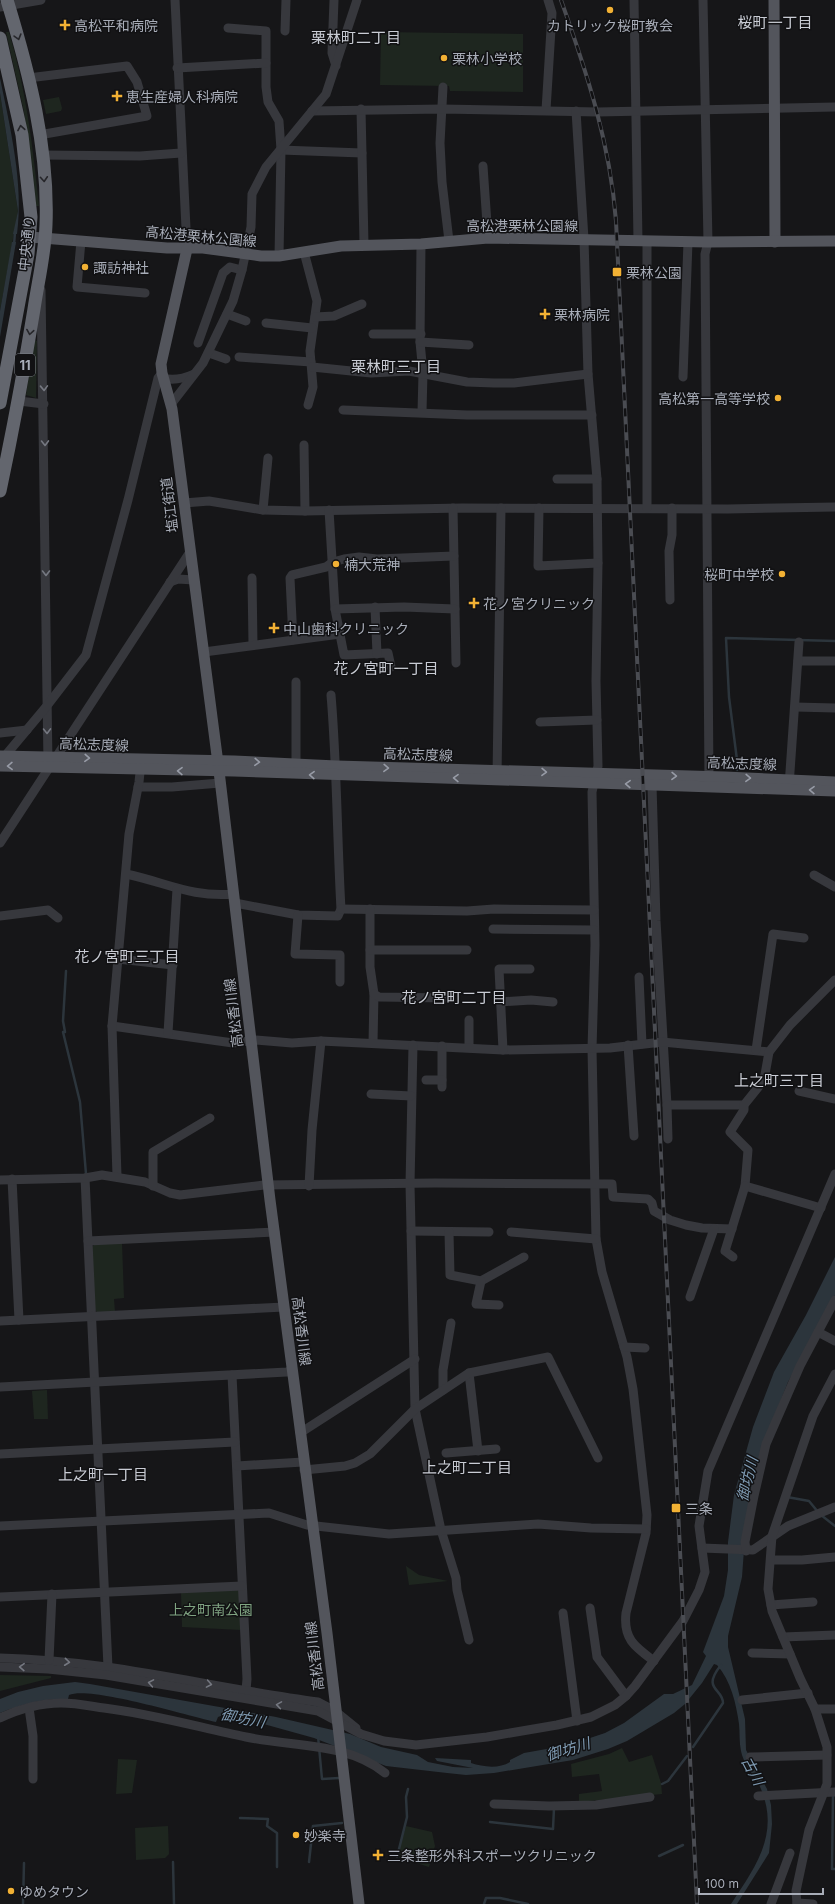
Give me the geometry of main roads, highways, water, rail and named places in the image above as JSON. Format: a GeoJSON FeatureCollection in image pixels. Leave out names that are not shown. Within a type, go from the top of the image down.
{"type":"FeatureCollection","features":[{"type":"Feature","properties":{"kind":"highway","name":"中央通り"},"geometry":{"type":"LineString","coordinates":[[0,491],[19,401],[41,265],[46,211],[42,155],[28,78],[5,4]]}},
{"type":"Feature","properties":{"kind":"highway","name":"中央通り"},"geometry":{"type":"LineString","coordinates":[[0,38],[22,135],[31,217],[30,237],[17,320],[0,403]]}},
{"type":"Feature","properties":{"kind":"main road"},"geometry":{"type":"LineString","coordinates":[[774,0],[775,242]]}},
{"type":"Feature","properties":{"kind":"main road","name":"高松港栗林公園線"},"geometry":{"type":"LineString","coordinates":[[30,237],[187,249],[204,248],[245,255],[279,256],[322,248],[364,244],[421,244],[488,238],[688,242],[835,241]]}},
{"type":"Feature","properties":{"kind":"main road","name":"塩江街道"},"geometry":{"type":"LineString","coordinates":[[187,249],[161,364],[162,376],[172,403],[218,766]]}},
{"type":"Feature","properties":{"kind":"main road","name":"高松志度線"},"geometry":{"type":"LineString","coordinates":[[2,760],[51,760],[141,765],[218,766],[594,779],[789,784],[835,782]]}},
{"type":"Feature","properties":{"kind":"main road","name":"高松香川線"},"geometry":{"type":"LineString","coordinates":[[218,766],[359,1904]]}},
{"type":"Feature","properties":{"kind":"main road","name":"高松志度線"},"geometry":{"type":"LineString","coordinates":[[594,779],[652,785],[709,782]]}},
{"type":"Feature","properties":{"kind":"main road","name":"高松志度線"},"geometry":{"type":"LineString","coordinates":[[789,784],[835,791]]}},
{"type":"Feature","properties":{"kind":"water"},"geometry":{"type":"Polygon","coordinates":[[[0,78],[15,156],[19,195],[17,234],[13,234],[18,211],[0,93],[0,78]]]}},
{"type":"Feature","properties":{"kind":"water"},"geometry":{"type":"Polygon","coordinates":[[[12,242],[16,242],[0,337],[0,311],[12,242]]]}},
{"type":"Feature","properties":{"kind":"water"},"geometry":{"type":"Polygon","coordinates":[[[835,1257],[835,1295],[788,1382],[769,1430],[745,1536],[742,1577],[728,1636],[728,1647],[745,1719],[746,1750],[767,1789],[771,1805],[772,1824],[769,1853],[737,1904],[731,1904],[748,1877],[762,1850],[768,1821],[766,1806],[761,1789],[742,1756],[738,1716],[732,1693],[722,1671],[717,1665],[714,1664],[702,1683],[685,1704],[674,1713],[627,1741],[608,1749],[573,1760],[494,1773],[466,1775],[386,1766],[314,1738],[260,1723],[223,1715],[218,1717],[216,1722],[118,1698],[97,1695],[80,1693],[69,1695],[68,1699],[33,1702],[0,1713],[0,1699],[18,1692],[43,1686],[75,1682],[276,1717],[350,1734],[381,1747],[417,1755],[428,1762],[453,1767],[473,1768],[437,1761],[435,1758],[471,1760],[471,1763],[481,1766],[501,1766],[524,1753],[569,1745],[605,1733],[624,1723],[664,1694],[673,1694],[692,1685],[706,1656],[703,1652],[724,1596],[728,1570],[728,1542],[734,1495],[753,1427],[774,1372],[806,1315],[835,1257]]]}},
{"type":"Feature","properties":{"kind":"waterway"},"geometry":{"type":"LineString","coordinates":[[14,245],[15,232]]}},
{"type":"Feature","properties":{"kind":"waterway"},"geometry":{"type":"LineString","coordinates":[[737,770],[729,697],[726,638],[835,641]]}},
{"type":"Feature","properties":{"kind":"waterway"},"geometry":{"type":"LineString","coordinates":[[66,971],[63,1021],[65,1032],[63,1032],[80,1102],[86,1174]]}},
{"type":"Feature","properties":{"kind":"waterway"},"geometry":{"type":"LineString","coordinates":[[787,1497],[809,1501],[818,1512]]}},
{"type":"Feature","properties":{"kind":"waterway"},"geometry":{"type":"LineString","coordinates":[[821,1515],[835,1526]]}},
{"type":"Feature","properties":{"kind":"waterway"},"geometry":{"type":"LineString","coordinates":[[693,1747],[723,1703],[720,1694],[714,1688],[713,1684],[715,1673],[721,1665]]}},
{"type":"Feature","properties":{"kind":"waterway"},"geometry":{"type":"LineString","coordinates":[[318,1736],[322,1779],[339,1778]]}},
{"type":"Feature","properties":{"kind":"waterway"},"geometry":{"type":"LineString","coordinates":[[662,1784],[668,1781],[687,1756]]}},
{"type":"Feature","properties":{"kind":"waterway"},"geometry":{"type":"LineString","coordinates":[[397,1857],[407,1817],[406,1797],[408,1789]]}},
{"type":"Feature","properties":{"kind":"waterway"},"geometry":{"type":"LineString","coordinates":[[833,1796],[832,1869],[835,1869]]}},
{"type":"Feature","properties":{"kind":"waterway"},"geometry":{"type":"LineString","coordinates":[[490,1822],[553,1829],[554,1808]]}},
{"type":"Feature","properties":{"kind":"waterway"},"geometry":{"type":"LineString","coordinates":[[240,1818],[268,1819],[267,1826],[277,1833],[277,1867]]}},
{"type":"Feature","properties":{"kind":"waterway"},"geometry":{"type":"LineString","coordinates":[[309,1862],[313,1826],[342,1823]]}},
{"type":"Feature","properties":{"kind":"waterway"},"geometry":{"type":"LineString","coordinates":[[659,1856],[683,1845]]}},
{"type":"Feature","properties":{"kind":"waterway"},"geometry":{"type":"LineString","coordinates":[[173,1862],[174,1904]]}},
{"type":"Feature","properties":{"kind":"waterway"},"geometry":{"type":"LineString","coordinates":[[23,1904],[24,1863]]}},
{"type":"Feature","properties":{"kind":"waterway"},"geometry":{"type":"LineString","coordinates":[[484,1904],[486,1898],[500,1898],[528,1904]]}},
{"type":"Feature","properties":{"kind":"railway"},"geometry":{"type":"LineString","coordinates":[[561,0],[580,54],[603,136],[609,164],[616,221],[697,1904]]}},
{"type":"Feature","properties":{"kind":"place","name":"カトリック桜町教会"},"geometry":{"type":"Point","coordinates":[610,10]}},
{"type":"Feature","properties":{"kind":"place","name":"高松平和病院"},"geometry":{"type":"Point","coordinates":[65,25]}},
{"type":"Feature","properties":{"kind":"place","name":"栗林小学校"},"geometry":{"type":"Point","coordinates":[444,58]}},
{"type":"Feature","properties":{"kind":"place","name":"恵生産婦人科病院"},"geometry":{"type":"Point","coordinates":[117,96]}},
{"type":"Feature","properties":{"kind":"place","name":"諏訪神社"},"geometry":{"type":"Point","coordinates":[85,267]}},
{"type":"Feature","properties":{"kind":"place","name":"栗林公園"},"geometry":{"type":"Point","coordinates":[617,272]}},
{"type":"Feature","properties":{"kind":"place","name":"栗林病院"},"geometry":{"type":"Point","coordinates":[545,314]}},
{"type":"Feature","properties":{"kind":"place","name":"高松第一高等学校"},"geometry":{"type":"Point","coordinates":[778,398]}},
{"type":"Feature","properties":{"kind":"place","name":"楠大荒神"},"geometry":{"type":"Point","coordinates":[336,564]}},
{"type":"Feature","properties":{"kind":"place","name":"桜町中学校"},"geometry":{"type":"Point","coordinates":[782,574]}},
{"type":"Feature","properties":{"kind":"place","name":"花ノ宮クリニック"},"geometry":{"type":"Point","coordinates":[474,603]}},
{"type":"Feature","properties":{"kind":"place","name":"中山歯科クリニック"},"geometry":{"type":"Point","coordinates":[274,628]}},
{"type":"Feature","properties":{"kind":"place","name":"三条"},"geometry":{"type":"Point","coordinates":[676,1508]}},
{"type":"Feature","properties":{"kind":"place","name":"妙楽寺"},"geometry":{"type":"Point","coordinates":[296,1835]}},
{"type":"Feature","properties":{"kind":"place","name":"三条整形外科スポーツクリニック"},"geometry":{"type":"Point","coordinates":[378,1855]}},
{"type":"Feature","properties":{"kind":"place","name":"ゆめタウン"},"geometry":{"type":"Point","coordinates":[11,1891]}},
{"type":"Feature","properties":{"kind":"district","name":"桜町一丁目"},"geometry":{"type":"Point","coordinates":[775,22]}},
{"type":"Feature","properties":{"kind":"district","name":"栗林町二丁目"},"geometry":{"type":"Point","coordinates":[356,37]}},
{"type":"Feature","properties":{"kind":"district","name":"栗林町三丁目"},"geometry":{"type":"Point","coordinates":[396,366]}},
{"type":"Feature","properties":{"kind":"district","name":"花ノ宮町一丁目"},"geometry":{"type":"Point","coordinates":[386,668]}},
{"type":"Feature","properties":{"kind":"district","name":"花ノ宮町三丁目"},"geometry":{"type":"Point","coordinates":[127,956]}},
{"type":"Feature","properties":{"kind":"district","name":"花ノ宮町二丁目"},"geometry":{"type":"Point","coordinates":[454,997]}},
{"type":"Feature","properties":{"kind":"district","name":"上之町三丁目"},"geometry":{"type":"Point","coordinates":[779,1080]}},
{"type":"Feature","properties":{"kind":"district","name":"上之町二丁目"},"geometry":{"type":"Point","coordinates":[467,1467]}},
{"type":"Feature","properties":{"kind":"district","name":"上之町一丁目"},"geometry":{"type":"Point","coordinates":[103,1474]}},
{"type":"Feature","properties":{"kind":"water label","name":"御坊川"},"geometry":{"type":"Point","coordinates":[747,1479]}},
{"type":"Feature","properties":{"kind":"water label","name":"御坊川"},"geometry":{"type":"Point","coordinates":[243,1718]}},
{"type":"Feature","properties":{"kind":"water label","name":"御坊川"},"geometry":{"type":"Point","coordinates":[568,1749]}},
{"type":"Feature","properties":{"kind":"water label","name":"古川"},"geometry":{"type":"Point","coordinates":[753,1771]}},
{"type":"Feature","properties":{"kind":"park label","name":"上之町南公園"},"geometry":{"type":"Point","coordinates":[211,1609]}}]}
